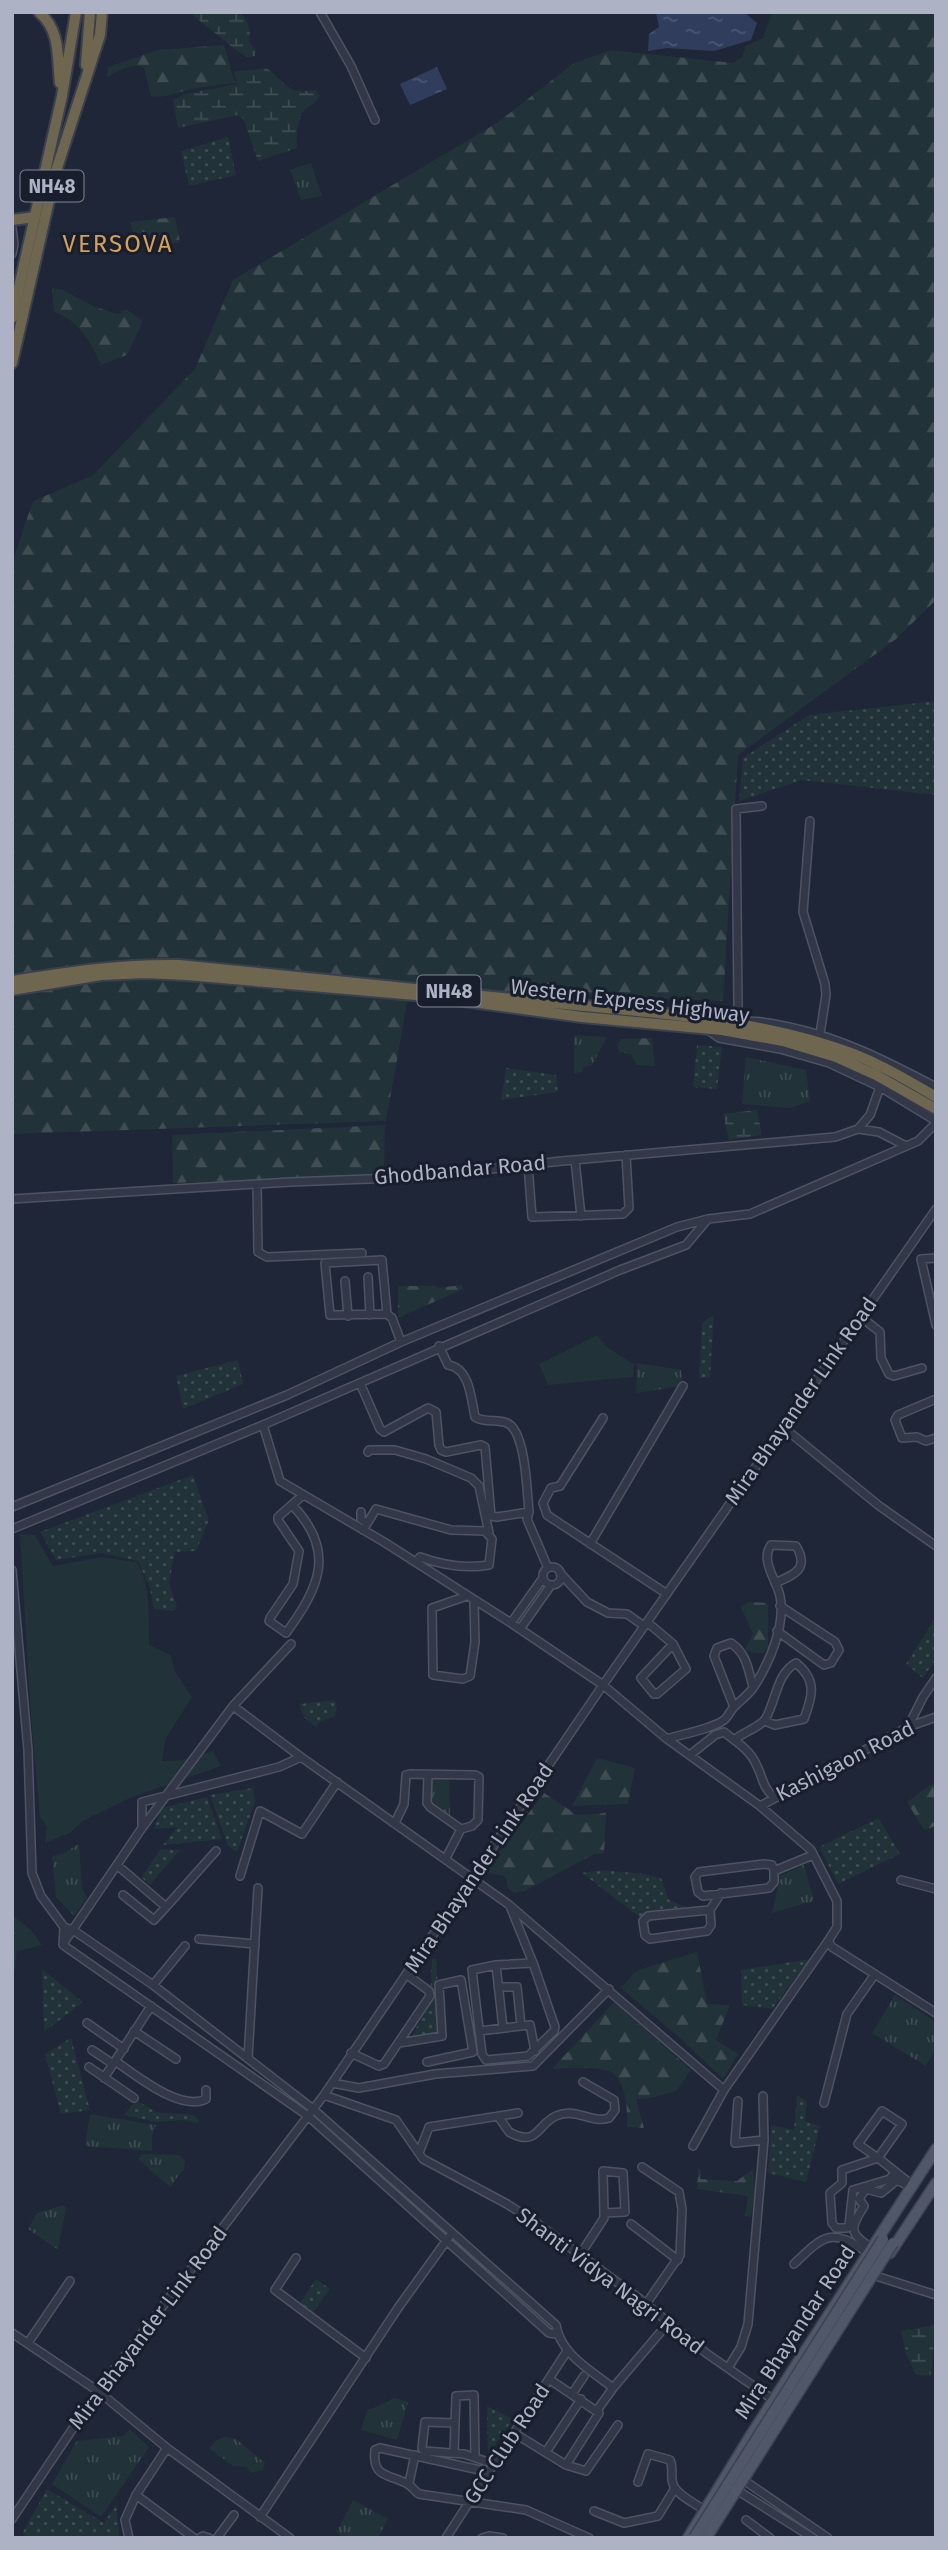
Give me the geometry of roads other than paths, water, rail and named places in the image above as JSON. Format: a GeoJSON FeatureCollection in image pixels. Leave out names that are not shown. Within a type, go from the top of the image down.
{"type":"FeatureCollection","features":[{"type":"Feature","properties":{"kind":"highway"},"geometry":{"type":"LineString","coordinates":[[39,12],[54,31],[62,96]]}},
{"type":"Feature","properties":{"kind":"highway","name":"NH48"},"geometry":{"type":"LineString","coordinates":[[12,318],[62,96],[76,12]]}},
{"type":"Feature","properties":{"kind":"highway"},"geometry":{"type":"LineString","coordinates":[[85,88],[90,12]]}},
{"type":"Feature","properties":{"kind":"highway","name":"NH48"},"geometry":{"type":"LineString","coordinates":[[12,363],[55,174],[85,88],[100,35],[102,12]]}},
{"type":"Feature","properties":{"kind":"highway"},"geometry":{"type":"LineString","coordinates":[[12,219],[35,217]]}},
{"type":"Feature","properties":{"kind":"highway","name":"Western Express Highway"},"geometry":{"type":"LineString","coordinates":[[12,981],[100,967],[179,965],[681,1021],[783,1041],[836,1056],[936,1109]]}},
{"type":"Feature","properties":{"kind":"highway","name":"Western Express Highway"},"geometry":{"type":"LineString","coordinates":[[12,990],[101,975],[145,973],[427,996],[582,1017],[735,1023],[854,1054],[936,1097]]}},
{"type":"Feature","properties":{"kind":"main road","name":"Mira Bhayandar Road"},"geometry":{"type":"LineString","coordinates":[[688,2538],[936,2149]]}},
{"type":"Feature","properties":{"kind":"main road"},"geometry":{"type":"LineString","coordinates":[[920,2173],[936,2183]]}},
{"type":"Feature","properties":{"kind":"main road","name":"Mira Bhayandar Road"},"geometry":{"type":"LineString","coordinates":[[708,2538],[740,2492],[915,2215],[932,2196],[936,2183]]}},
{"type":"Feature","properties":{"kind":"main road"},"geometry":{"type":"LineString","coordinates":[[912,2185],[932,2196]]}},
{"type":"Feature","properties":{"kind":"main road"},"geometry":{"type":"LineString","coordinates":[[708,2538],[888,2241],[900,2204]]}},
{"type":"Feature","properties":{"kind":"main road"},"geometry":{"type":"LineString","coordinates":[[694,2538],[888,2241],[915,2215]]}},
{"type":"Feature","properties":{"kind":"street"},"geometry":{"type":"LineString","coordinates":[[320,12],[351,66],[375,120]]}},
{"type":"Feature","properties":{"kind":"street"},"geometry":{"type":"LineString","coordinates":[[12,228],[12,254]]}},
{"type":"Feature","properties":{"kind":"street"},"geometry":{"type":"LineString","coordinates":[[762,806],[736,809],[738,1005],[735,1023],[752,1020],[820,1034],[887,1061],[936,1087]]}},
{"type":"Feature","properties":{"kind":"street"},"geometry":{"type":"LineString","coordinates":[[810,821],[802,903],[804,920],[825,984],[820,1034]]}},
{"type":"Feature","properties":{"kind":"street"},"geometry":{"type":"LineString","coordinates":[[12,1507],[287,1395],[401,1342],[677,1227],[750,1213],[918,1141],[936,1122],[880,1087],[829,1063],[780,1049],[719,1038],[706,1028]]}},
{"type":"Feature","properties":{"kind":"street"},"geometry":{"type":"LineString","coordinates":[[858,1129],[870,1115],[880,1087]]}},
{"type":"Feature","properties":{"kind":"street"},"geometry":{"type":"LineString","coordinates":[[858,1129],[879,1132],[906,1146]]}},
{"type":"Feature","properties":{"kind":"street","name":"Ghodbandar Road"},"geometry":{"type":"LineString","coordinates":[[12,1199],[420,1177],[626,1155],[835,1137],[858,1129]]}},
{"type":"Feature","properties":{"kind":"street"},"geometry":{"type":"LineString","coordinates":[[528,1165],[532,1217],[623,1214],[629,1208],[626,1155]]}},
{"type":"Feature","properties":{"kind":"street"},"geometry":{"type":"LineString","coordinates":[[575,1160],[581,1216]]}},
{"type":"Feature","properties":{"kind":"street"},"geometry":{"type":"LineString","coordinates":[[257,1184],[258,1252],[267,1257],[362,1253]]}},
{"type":"Feature","properties":{"kind":"street","name":"Mira Bhayander Link Road"},"geometry":{"type":"LineString","coordinates":[[12,2519],[98,2390],[324,2095],[603,1685],[936,1209]]}},
{"type":"Feature","properties":{"kind":"street"},"geometry":{"type":"LineString","coordinates":[[12,1529],[263,1425],[439,1346],[686,1245],[708,1219]]}},
{"type":"Feature","properties":{"kind":"street"},"geometry":{"type":"LineString","coordinates":[[909,1247],[925,1256],[936,1257]]}},
{"type":"Feature","properties":{"kind":"street"},"geometry":{"type":"LineString","coordinates":[[909,1247],[921,1259],[936,1325]]}},
{"type":"Feature","properties":{"kind":"street"},"geometry":{"type":"LineString","coordinates":[[921,1259],[936,1257]]}},
{"type":"Feature","properties":{"kind":"street"},"geometry":{"type":"LineString","coordinates":[[387,1314],[382,1260],[327,1262],[324,1266],[328,1312],[334,1316],[387,1314],[392,1318],[401,1342]]}},
{"type":"Feature","properties":{"kind":"street"},"geometry":{"type":"LineString","coordinates":[[368,1277],[370,1315]]}},
{"type":"Feature","properties":{"kind":"street"},"geometry":{"type":"LineString","coordinates":[[345,1281],[348,1316]]}},
{"type":"Feature","properties":{"kind":"street"},"geometry":{"type":"LineString","coordinates":[[861,1317],[880,1332],[881,1358],[889,1374],[894,1376],[922,1368]]}},
{"type":"Feature","properties":{"kind":"street"},"geometry":{"type":"LineString","coordinates":[[439,1346],[449,1365],[454,1365],[463,1373],[475,1417],[479,1420],[509,1424],[517,1430],[529,1512],[527,1519],[548,1568]]}},
{"type":"Feature","properties":{"kind":"street"},"geometry":{"type":"LineString","coordinates":[[360,1382],[380,1429],[384,1432],[428,1408],[436,1412],[441,1450],[446,1452],[481,1445],[485,1447],[491,1516],[529,1512]]}},
{"type":"Feature","properties":{"kind":"street"},"geometry":{"type":"LineString","coordinates":[[590,1544],[682,1386]]}},
{"type":"Feature","properties":{"kind":"street"},"geometry":{"type":"LineString","coordinates":[[936,1399],[898,1415],[895,1420],[902,1438],[916,1437],[926,1441],[936,1438]]}},
{"type":"Feature","properties":{"kind":"street"},"geometry":{"type":"LineString","coordinates":[[603,1418],[560,1486],[551,1488],[543,1503],[547,1515],[667,1594]]}},
{"type":"Feature","properties":{"kind":"street"},"geometry":{"type":"LineString","coordinates":[[263,1425],[280,1481],[365,1527],[603,1685],[667,1738],[760,1806]]}},
{"type":"Feature","properties":{"kind":"street"},"geometry":{"type":"LineString","coordinates":[[783,1427],[878,1505],[936,1546]]}},
{"type":"Feature","properties":{"kind":"street"},"geometry":{"type":"LineString","coordinates":[[368,1452],[395,1450],[426,1459],[471,1478],[479,1486],[492,1539],[489,1565],[457,1566],[420,1557],[416,1562]]}},
{"type":"Feature","properties":{"kind":"street"},"geometry":{"type":"LineString","coordinates":[[292,1505],[316,1540],[318,1569],[314,1589],[307,1604],[286,1633],[270,1621],[270,1618],[293,1584],[299,1551],[278,1517],[303,1495]]}},
{"type":"Feature","properties":{"kind":"street"},"geometry":{"type":"LineString","coordinates":[[365,1527],[373,1511],[379,1510],[451,1530],[489,1533]]}},
{"type":"Feature","properties":{"kind":"street"},"geometry":{"type":"LineString","coordinates":[[361,1512],[365,1527]]}},
{"type":"Feature","properties":{"kind":"street"},"geometry":{"type":"LineString","coordinates":[[667,1738],[725,1720],[753,1688],[777,1631],[781,1614],[766,1556],[767,1550],[771,1545],[796,1546],[801,1563],[799,1570],[775,1583]]}},
{"type":"Feature","properties":{"kind":"street"},"geometry":{"type":"LineString","coordinates":[[511,1623],[543,1578],[544,1572],[554,1567],[587,1602],[608,1613],[626,1614],[646,1624],[674,1644],[686,1672],[654,1694],[641,1678],[674,1644]]}},
{"type":"Feature","properties":{"kind":"street"},"geometry":{"type":"LineString","coordinates":[[12,1570],[27,1750],[32,1873],[41,1896],[64,1927],[73,1930],[153,1985],[248,2058],[311,2112],[554,2331],[567,2351],[613,2388]]}},
{"type":"Feature","properties":{"kind":"street"},"geometry":{"type":"LineString","coordinates":[[520,1629],[551,1585],[559,1581],[560,1573]]}},
{"type":"Feature","properties":{"kind":"street"},"geometry":{"type":"LineString","coordinates":[[543,1578],[551,1585]]}},
{"type":"Feature","properties":{"kind":"street"},"geometry":{"type":"LineString","coordinates":[[471,1598],[475,1642],[470,1676],[463,1679],[433,1675],[432,1608],[471,1598]]}},
{"type":"Feature","properties":{"kind":"street"},"geometry":{"type":"LineString","coordinates":[[777,1631],[827,1666],[839,1650],[835,1643],[780,1606]]}},
{"type":"Feature","properties":{"kind":"street"},"geometry":{"type":"LineString","coordinates":[[734,1707],[714,1656],[717,1648],[731,1643],[739,1648],[746,1657],[753,1688]]}},
{"type":"Feature","properties":{"kind":"street"},"geometry":{"type":"LineString","coordinates":[[62,1944],[142,1828],[233,1706],[291,1644]]}},
{"type":"Feature","properties":{"kind":"street"},"geometry":{"type":"LineString","coordinates":[[734,1740],[742,1732],[765,1721],[786,1673],[796,1663],[808,1673],[812,1684],[804,1719],[775,1725],[765,1721]]}},
{"type":"Feature","properties":{"kind":"street"},"geometry":{"type":"LineString","coordinates":[[908,1727],[936,1678]]}},
{"type":"Feature","properties":{"kind":"street"},"geometry":{"type":"LineString","coordinates":[[233,1706],[300,1757],[474,1877],[609,1989],[724,2090]]}},
{"type":"Feature","properties":{"kind":"street","name":"Kashigaon Road"},"geometry":{"type":"LineString","coordinates":[[693,2146],[724,2090],[837,1927],[837,1901],[813,1854],[760,1806],[908,1727],[936,1717]]}},
{"type":"Feature","properties":{"kind":"street"},"geometry":{"type":"LineString","coordinates":[[690,1755],[715,1735],[724,1732],[750,1754],[758,1766],[765,1789],[775,1797]]}},
{"type":"Feature","properties":{"kind":"street"},"geometry":{"type":"LineString","coordinates":[[142,1828],[142,1802],[279,1767],[300,1757]]}},
{"type":"Feature","properties":{"kind":"street"},"geometry":{"type":"LineString","coordinates":[[395,1823],[404,1804],[406,1775],[479,1777],[478,1820],[472,1826],[461,1829],[446,1858]]}},
{"type":"Feature","properties":{"kind":"street"},"geometry":{"type":"LineString","coordinates":[[428,1775],[427,1803],[461,1829]]}},
{"type":"Feature","properties":{"kind":"street"},"geometry":{"type":"LineString","coordinates":[[240,1876],[260,1811],[302,1834],[337,1782]]}},
{"type":"Feature","properties":{"kind":"street"},"geometry":{"type":"LineString","coordinates":[[123,1895],[154,1920],[216,1851]]}},
{"type":"Feature","properties":{"kind":"street"},"geometry":{"type":"LineString","coordinates":[[774,1871],[813,1854]]}},
{"type":"Feature","properties":{"kind":"street"},"geometry":{"type":"LineString","coordinates":[[769,1864],[774,1871],[774,1882],[769,1888],[700,1895],[695,1877],[696,1873],[769,1864]]}},
{"type":"Feature","properties":{"kind":"street"},"geometry":{"type":"LineString","coordinates":[[117,1865],[166,1907]]}},
{"type":"Feature","properties":{"kind":"street"},"geometry":{"type":"LineString","coordinates":[[901,1880],[936,1889]]}},
{"type":"Feature","properties":{"kind":"street"},"geometry":{"type":"LineString","coordinates":[[248,2058],[258,1888]]}},
{"type":"Feature","properties":{"kind":"street"},"geometry":{"type":"LineString","coordinates":[[710,1910],[648,1916],[643,1921],[645,1935],[650,1939],[707,1931],[711,1925],[710,1910],[721,1893]]}},
{"type":"Feature","properties":{"kind":"street"},"geometry":{"type":"LineString","coordinates":[[508,1904],[533,1963],[555,2026],[554,2031],[528,2056],[486,2060],[482,2054],[472,1970],[496,1965],[533,1963]]}},
{"type":"Feature","properties":{"kind":"street"},"geometry":{"type":"LineString","coordinates":[[62,1944],[64,1927]]}},
{"type":"Feature","properties":{"kind":"street"},"geometry":{"type":"LineString","coordinates":[[199,1939],[255,1944]]}},
{"type":"Feature","properties":{"kind":"street"},"geometry":{"type":"LineString","coordinates":[[828,1941],[832,1947],[936,2013]]}},
{"type":"Feature","properties":{"kind":"street"},"geometry":{"type":"LineString","coordinates":[[62,1944],[311,2112]]}},
{"type":"Feature","properties":{"kind":"street"},"geometry":{"type":"LineString","coordinates":[[153,1985],[186,1945]]}},
{"type":"Feature","properties":{"kind":"street"},"geometry":{"type":"LineString","coordinates":[[496,1965],[503,2028]]}},
{"type":"Feature","properties":{"kind":"street"},"geometry":{"type":"LineString","coordinates":[[824,2103],[847,2014],[875,1974]]}},
{"type":"Feature","properties":{"kind":"street"},"geometry":{"type":"LineString","coordinates":[[351,2053],[382,2066],[399,2043],[430,1994],[406,1975]]}},
{"type":"Feature","properties":{"kind":"street"},"geometry":{"type":"LineString","coordinates":[[399,2043],[443,2035],[439,1985],[461,1980],[472,2052],[427,2062]]}},
{"type":"Feature","properties":{"kind":"street"},"geometry":{"type":"LineString","coordinates":[[498,1987],[517,1987],[522,2026]]}},
{"type":"Feature","properties":{"kind":"street"},"geometry":{"type":"LineString","coordinates":[[332,2083],[359,2088],[435,2074],[533,2066],[609,1989]]}},
{"type":"Feature","properties":{"kind":"street"},"geometry":{"type":"LineString","coordinates":[[104,2078],[151,2006]]}},
{"type":"Feature","properties":{"kind":"street"},"geometry":{"type":"LineString","coordinates":[[87,2023],[124,2049]]}},
{"type":"Feature","properties":{"kind":"street"},"geometry":{"type":"LineString","coordinates":[[480,2031],[530,2025],[535,2051]]}},
{"type":"Feature","properties":{"kind":"street"},"geometry":{"type":"LineString","coordinates":[[134,2031],[176,2059]]}},
{"type":"Feature","properties":{"kind":"street"},"geometry":{"type":"LineString","coordinates":[[92,2050],[153,2087],[180,2099],[202,2102],[206,2099],[206,2090]]}},
{"type":"Feature","properties":{"kind":"street"},"geometry":{"type":"LineString","coordinates":[[89,2067],[134,2098]]}},
{"type":"Feature","properties":{"kind":"street"},"geometry":{"type":"LineString","coordinates":[[499,2116],[509,2132],[524,2137],[540,2131],[556,2116],[580,2113],[601,2120],[612,2116],[615,2110],[614,2100],[583,2082]]}},
{"type":"Feature","properties":{"kind":"street","name":"Shanti Vidya Nagri Road"},"geometry":{"type":"LineString","coordinates":[[324,2095],[396,2120],[423,2159],[508,2204],[646,2304],[728,2368],[790,2410]]}},
{"type":"Feature","properties":{"kind":"street"},"geometry":{"type":"LineString","coordinates":[[728,2368],[741,2347],[748,2324],[764,2140],[763,2096]]}},
{"type":"Feature","properties":{"kind":"street"},"geometry":{"type":"LineString","coordinates":[[738,2101],[735,2143],[764,2140]]}},
{"type":"Feature","properties":{"kind":"street"},"geometry":{"type":"LineString","coordinates":[[852,2192],[849,2225],[847,2228],[836,2228],[832,2223],[830,2193],[840,2186],[842,2170],[878,2158],[902,2124],[882,2111],[858,2144],[878,2158],[912,2185]]}},
{"type":"Feature","properties":{"kind":"street"},"geometry":{"type":"LineString","coordinates":[[419,2153],[429,2127],[518,2113]]}},
{"type":"Feature","properties":{"kind":"street"},"geometry":{"type":"LineString","coordinates":[[642,2167],[681,2195],[682,2218],[678,2260],[646,2304]]}},
{"type":"Feature","properties":{"kind":"street"},"geometry":{"type":"LineString","coordinates":[[580,2255],[602,2223],[603,2171],[623,2173],[625,2212],[604,2213]]}},
{"type":"Feature","properties":{"kind":"street"},"geometry":{"type":"LineString","coordinates":[[840,2186],[852,2192],[890,2179],[895,2172]]}},
{"type":"Feature","properties":{"kind":"street"},"geometry":{"type":"LineString","coordinates":[[870,2251],[855,2236],[853,2224],[864,2206],[859,2199],[866,2189],[881,2193],[897,2180],[912,2185]]}},
{"type":"Feature","properties":{"kind":"street"},"geometry":{"type":"LineString","coordinates":[[631,2224],[678,2260]]}},
{"type":"Feature","properties":{"kind":"street"},"geometry":{"type":"LineString","coordinates":[[260,2517],[398,2308],[450,2236]]}},
{"type":"Feature","properties":{"kind":"street"},"geometry":{"type":"LineString","coordinates":[[794,2264],[817,2241],[827,2238],[847,2239],[870,2251]]}},
{"type":"Feature","properties":{"kind":"street"},"geometry":{"type":"LineString","coordinates":[[296,2258],[275,2290],[366,2358]]}},
{"type":"Feature","properties":{"kind":"street"},"geometry":{"type":"LineString","coordinates":[[876,2276],[936,2295]]}},
{"type":"Feature","properties":{"kind":"street"},"geometry":{"type":"LineString","coordinates":[[28,2343],[70,2281]]}},
{"type":"Feature","properties":{"kind":"street"},"geometry":{"type":"LineString","coordinates":[[566,2465],[613,2388],[668,2322]]}},
{"type":"Feature","properties":{"kind":"street"},"geometry":{"type":"LineString","coordinates":[[12,2333],[98,2390],[167,2448],[290,2538]]}},
{"type":"Feature","properties":{"kind":"street","name":"GCC Club Road"},"geometry":{"type":"LineString","coordinates":[[446,2538],[567,2351]]}},
{"type":"Feature","properties":{"kind":"street"},"geometry":{"type":"LineString","coordinates":[[572,2394],[584,2375]]}},
{"type":"Feature","properties":{"kind":"street"},"geometry":{"type":"LineString","coordinates":[[549,2379],[598,2410]]}},
{"type":"Feature","properties":{"kind":"street"},"geometry":{"type":"LineString","coordinates":[[454,2453],[456,2396],[474,2395],[475,2457]]}},
{"type":"Feature","properties":{"kind":"street"},"geometry":{"type":"LineString","coordinates":[[546,2452],[581,2399]]}},
{"type":"Feature","properties":{"kind":"street"},"geometry":{"type":"LineString","coordinates":[[455,2423],[425,2422],[422,2448],[424,2451],[475,2457],[491,2468]]}},
{"type":"Feature","properties":{"kind":"street"},"geometry":{"type":"LineString","coordinates":[[514,2433],[566,2465],[588,2470],[618,2425]]}},
{"type":"Feature","properties":{"kind":"street"},"geometry":{"type":"LineString","coordinates":[[129,2538],[125,2520],[136,2495],[167,2448]]}},
{"type":"Feature","properties":{"kind":"street"},"geometry":{"type":"LineString","coordinates":[[491,2468],[380,2448],[375,2450],[376,2469],[408,2483],[419,2494],[469,2503],[501,2504],[526,2510],[589,2538]]}},
{"type":"Feature","properties":{"kind":"street"},"geometry":{"type":"LineString","coordinates":[[638,2483],[648,2454],[670,2460],[675,2488],[705,2511]]}},
{"type":"Feature","properties":{"kind":"street"},"geometry":{"type":"LineString","coordinates":[[408,2483],[415,2455]]}},
{"type":"Feature","properties":{"kind":"street"},"geometry":{"type":"LineString","coordinates":[[745,2481],[827,2537]]}},
{"type":"Feature","properties":{"kind":"street"},"geometry":{"type":"LineString","coordinates":[[594,2511],[624,2523],[658,2516],[675,2488]]}},
{"type":"Feature","properties":{"kind":"street"},"geometry":{"type":"LineString","coordinates":[[740,2492],[813,2538]]}},
{"type":"Feature","properties":{"kind":"street"},"geometry":{"type":"LineString","coordinates":[[136,2495],[194,2538]]}},
{"type":"Feature","properties":{"kind":"street"},"geometry":{"type":"LineString","coordinates":[[217,2538],[234,2515]]}},
{"type":"Feature","properties":{"kind":"street"},"geometry":{"type":"LineString","coordinates":[[746,2520],[770,2538]]}},
{"type":"Feature","properties":{"kind":"street"},"geometry":{"type":"LineString","coordinates":[[795,2538],[807,2521]]}},
{"type":"Feature","properties":{"kind":"street"},"geometry":{"type":"LineString","coordinates":[[564,2538],[568,2528]]}},
{"type":"Feature","properties":{"kind":"street"},"geometry":{"type":"LineString","coordinates":[[200,2538],[209,2538]]}},
{"type":"Feature","properties":{"kind":"street"},"geometry":{"type":"LineString","coordinates":[[482,2538],[503,2538]]}},
{"type":"Feature","properties":{"kind":"water"},"geometry":{"type":"Polygon","coordinates":[[[656,12],[745,13],[757,23],[751,40],[714,51],[667,48],[648,51],[649,34],[659,27],[656,12]]]}},
{"type":"Feature","properties":{"kind":"water"},"geometry":{"type":"Polygon","coordinates":[[[437,67],[447,89],[410,105],[400,84],[437,67]]]}},
{"type":"Feature","properties":{"kind":"district","name":"VERSOVA"},"geometry":{"type":"Point","coordinates":[118,244]}}]}
